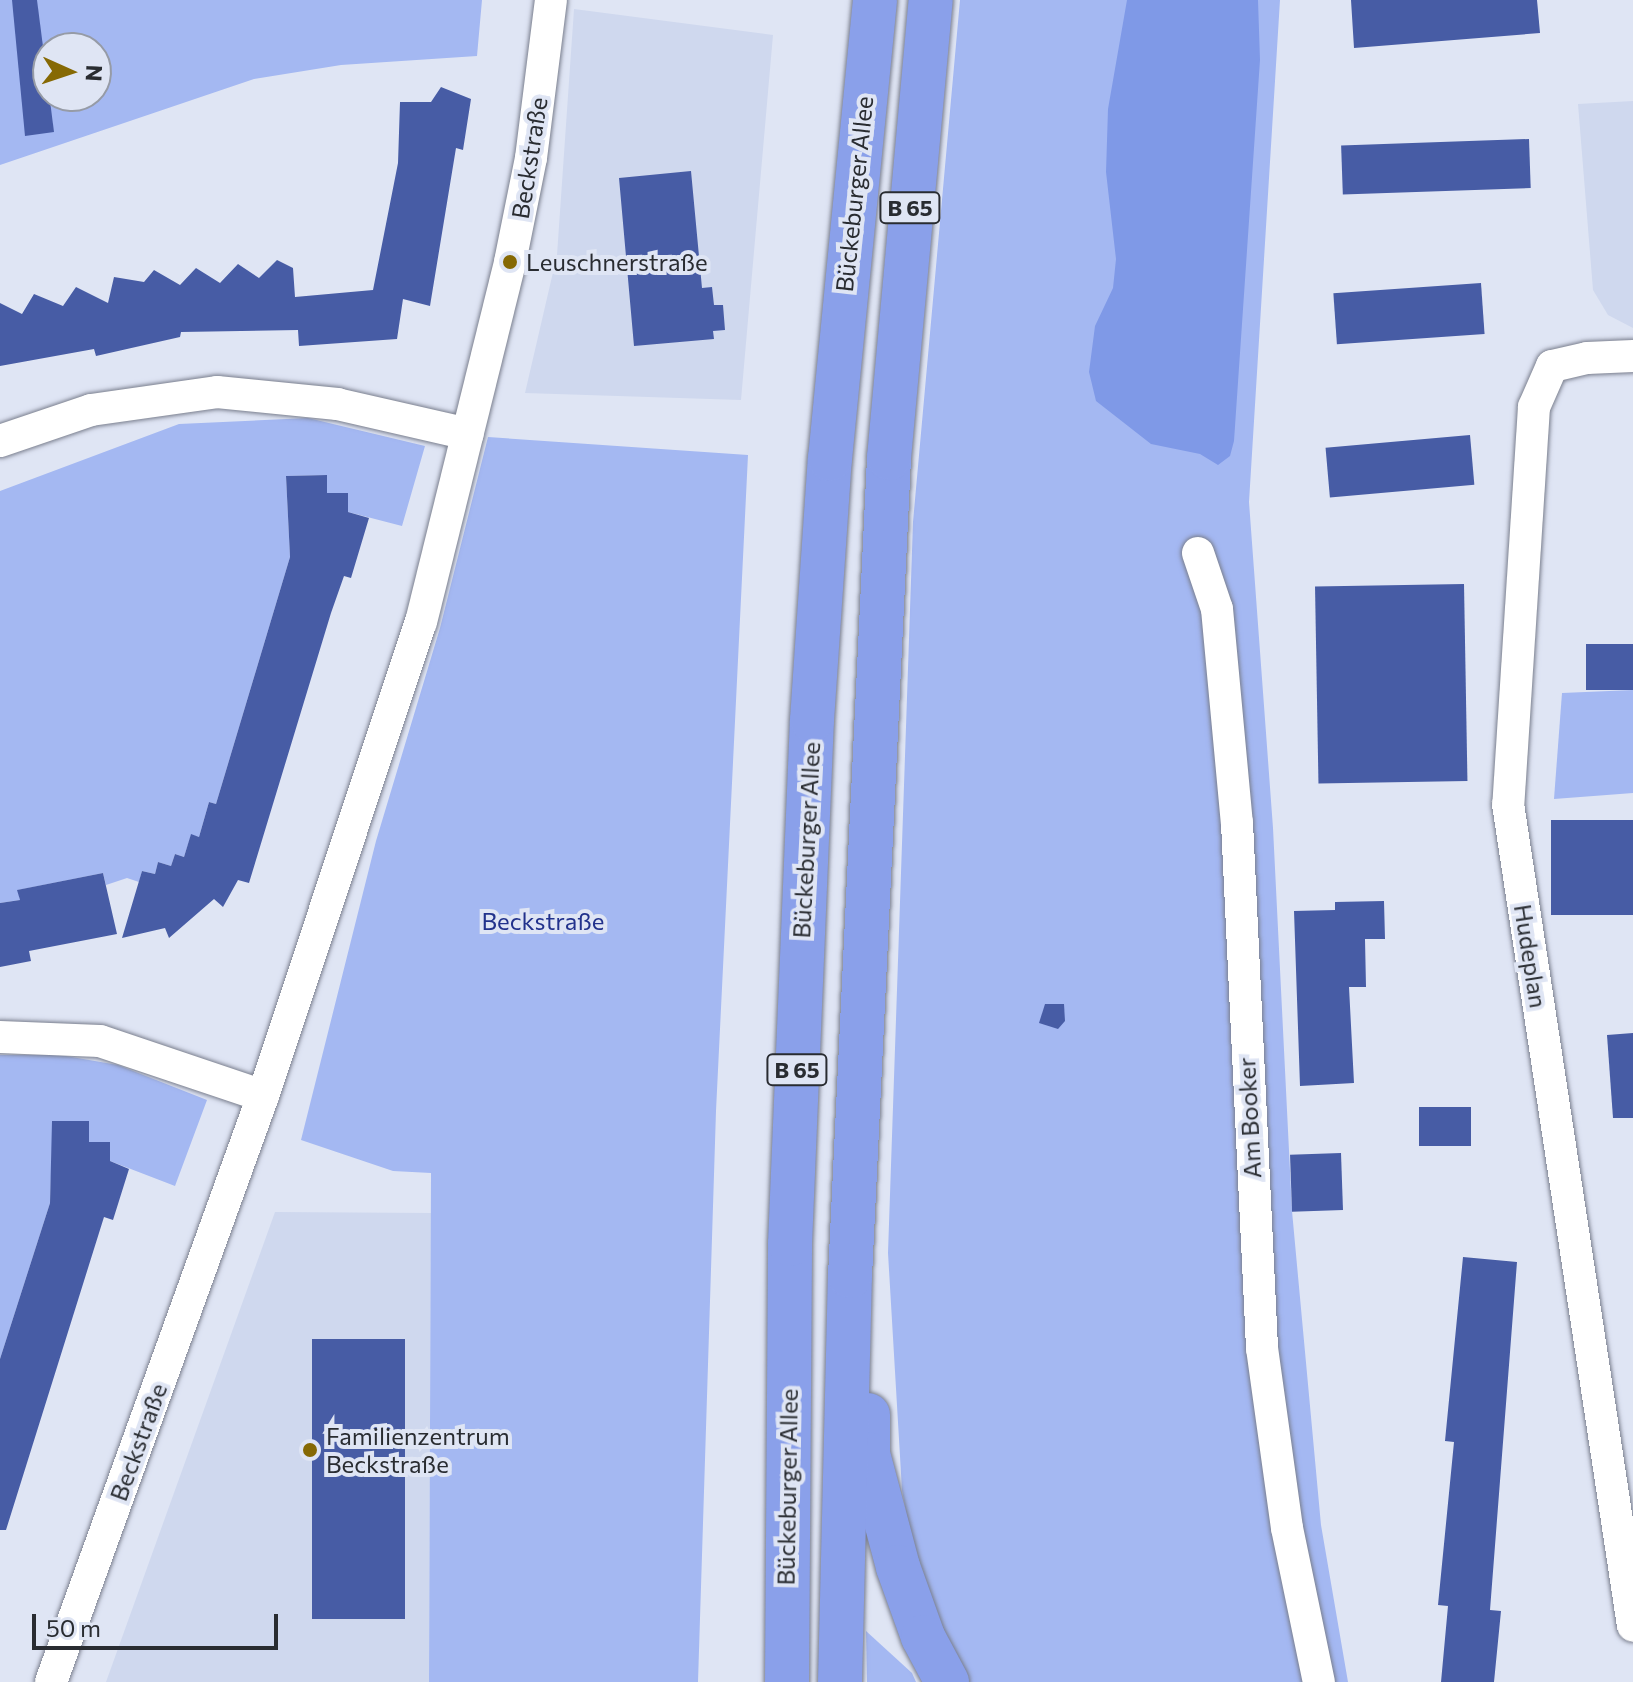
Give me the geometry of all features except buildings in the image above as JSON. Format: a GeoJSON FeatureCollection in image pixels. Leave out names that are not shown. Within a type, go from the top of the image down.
{"type":"FeatureCollection","features":[{"type":"Feature","properties":{"kind":"highway","name":"Bückeburger Allee"},"geometry":{"type":"LineString","coordinates":[[787,1682],[792,1197],[804,882],[830,459],[875,0]]}},
{"type":"Feature","properties":{"kind":"highway","name":"B 65"},"geometry":{"type":"LineString","coordinates":[[840,1682],[850,1276],[890,437],[931,0]]}},
{"type":"Feature","properties":{"kind":"highway"},"geometry":{"type":"LineString","coordinates":[[850,1276],[867,1340],[868,1454],[898,1567],[923,1637],[947,1682]]}},
{"type":"Feature","properties":{"kind":"street","name":"Beckstraße"},"geometry":{"type":"LineString","coordinates":[[51,1682],[263,1096],[421,622],[531,158],[551,0]]}},
{"type":"Feature","properties":{"kind":"street","name":"Hudeplan"},"geometry":{"type":"LineString","coordinates":[[1633,356],[1587,358],[1552,366],[1534,407],[1508,804],[1633,1626]]}},
{"type":"Feature","properties":{"kind":"street"},"geometry":{"type":"LineString","coordinates":[[0,441],[91,410],[217,392],[337,404],[468,434]]}},
{"type":"Feature","properties":{"kind":"street","name":"Am Booker"},"geometry":{"type":"LineString","coordinates":[[1198,553],[1217,609],[1235,809],[1262,1348],[1287,1528],[1319,1682]]}},
{"type":"Feature","properties":{"kind":"street"},"geometry":{"type":"LineString","coordinates":[[0,1037],[100,1041],[263,1096]]}},
{"type":"Feature","properties":{"kind":"shaded area"},"geometry":{"type":"Polygon","coordinates":[[[1127,0],[1258,0],[1260,60],[1234,441],[1230,456],[1218,465],[1200,454],[1151,444],[1096,401],[1089,372],[1095,326],[1113,288],[1116,259],[1106,172],[1108,109],[1127,0]]]}},
{"type":"Feature","properties":{"kind":"shaded area"},"geometry":{"type":"Polygon","coordinates":[[[574,9],[773,35],[741,400],[525,393],[557,255],[574,9]]]}},
{"type":"Feature","properties":{"kind":"shaded area"},"geometry":{"type":"Polygon","coordinates":[[[1633,101],[1633,328],[1608,315],[1593,290],[1578,104],[1633,101]]]}},
{"type":"Feature","properties":{"kind":"shaded area","name":"Familienzentrum Beckstraße"},"geometry":{"type":"Polygon","coordinates":[[[275,1212],[431,1213],[429,1682],[106,1682],[275,1212]]]}},
{"type":"Feature","properties":{"kind":"green space"},"geometry":{"type":"Polygon","coordinates":[[[0,0],[482,0],[477,56],[341,65],[254,79],[0,165],[0,0]]]}},
{"type":"Feature","properties":{"kind":"green space"},"geometry":{"type":"Polygon","coordinates":[[[960,0],[1280,0],[1249,502],[1273,828],[1292,1211],[1321,1525],[1348,1682],[968,1682],[940,1630],[915,1560],[902,1490],[888,1253],[913,522],[960,0]]]}},
{"type":"Feature","properties":{"kind":"green space"},"geometry":{"type":"Polygon","coordinates":[[[308,418],[425,446],[402,526],[348,512],[347,493],[327,493],[327,475],[286,476],[290,557],[216,804],[209,802],[199,837],[191,835],[184,857],[175,854],[171,866],[158,862],[155,874],[142,871],[139,882],[127,878],[106,885],[103,873],[18,890],[20,900],[0,903],[0,491],[179,424],[308,418]]]}},
{"type":"Feature","properties":{"kind":"green space"},"geometry":{"type":"Polygon","coordinates":[[[488,437],[748,455],[716,1111],[698,1682],[429,1682],[431,1173],[393,1171],[301,1140],[376,841],[440,628],[488,437]]]}},
{"type":"Feature","properties":{"kind":"green space"},"geometry":{"type":"Polygon","coordinates":[[[1633,690],[1633,793],[1554,799],[1562,693],[1633,690]]]}},
{"type":"Feature","properties":{"kind":"green space"},"geometry":{"type":"Polygon","coordinates":[[[0,1055],[60,1055],[118,1065],[207,1100],[175,1186],[110,1161],[110,1142],[89,1142],[89,1122],[53,1121],[50,1203],[0,1359],[0,1055]]]}},
{"type":"Feature","properties":{"kind":"green space"},"geometry":{"type":"Polygon","coordinates":[[[866,1631],[912,1673],[916,1682],[867,1682],[866,1631]]]}},
{"type":"Feature","properties":{"kind":"place","name":"Leuschnerstraße"},"geometry":{"type":"Point","coordinates":[510,262]}},
{"type":"Feature","properties":{"kind":"place","name":"Familienzentrum Beckstraße"},"geometry":{"type":"Point","coordinates":[310,1450]}}]}
